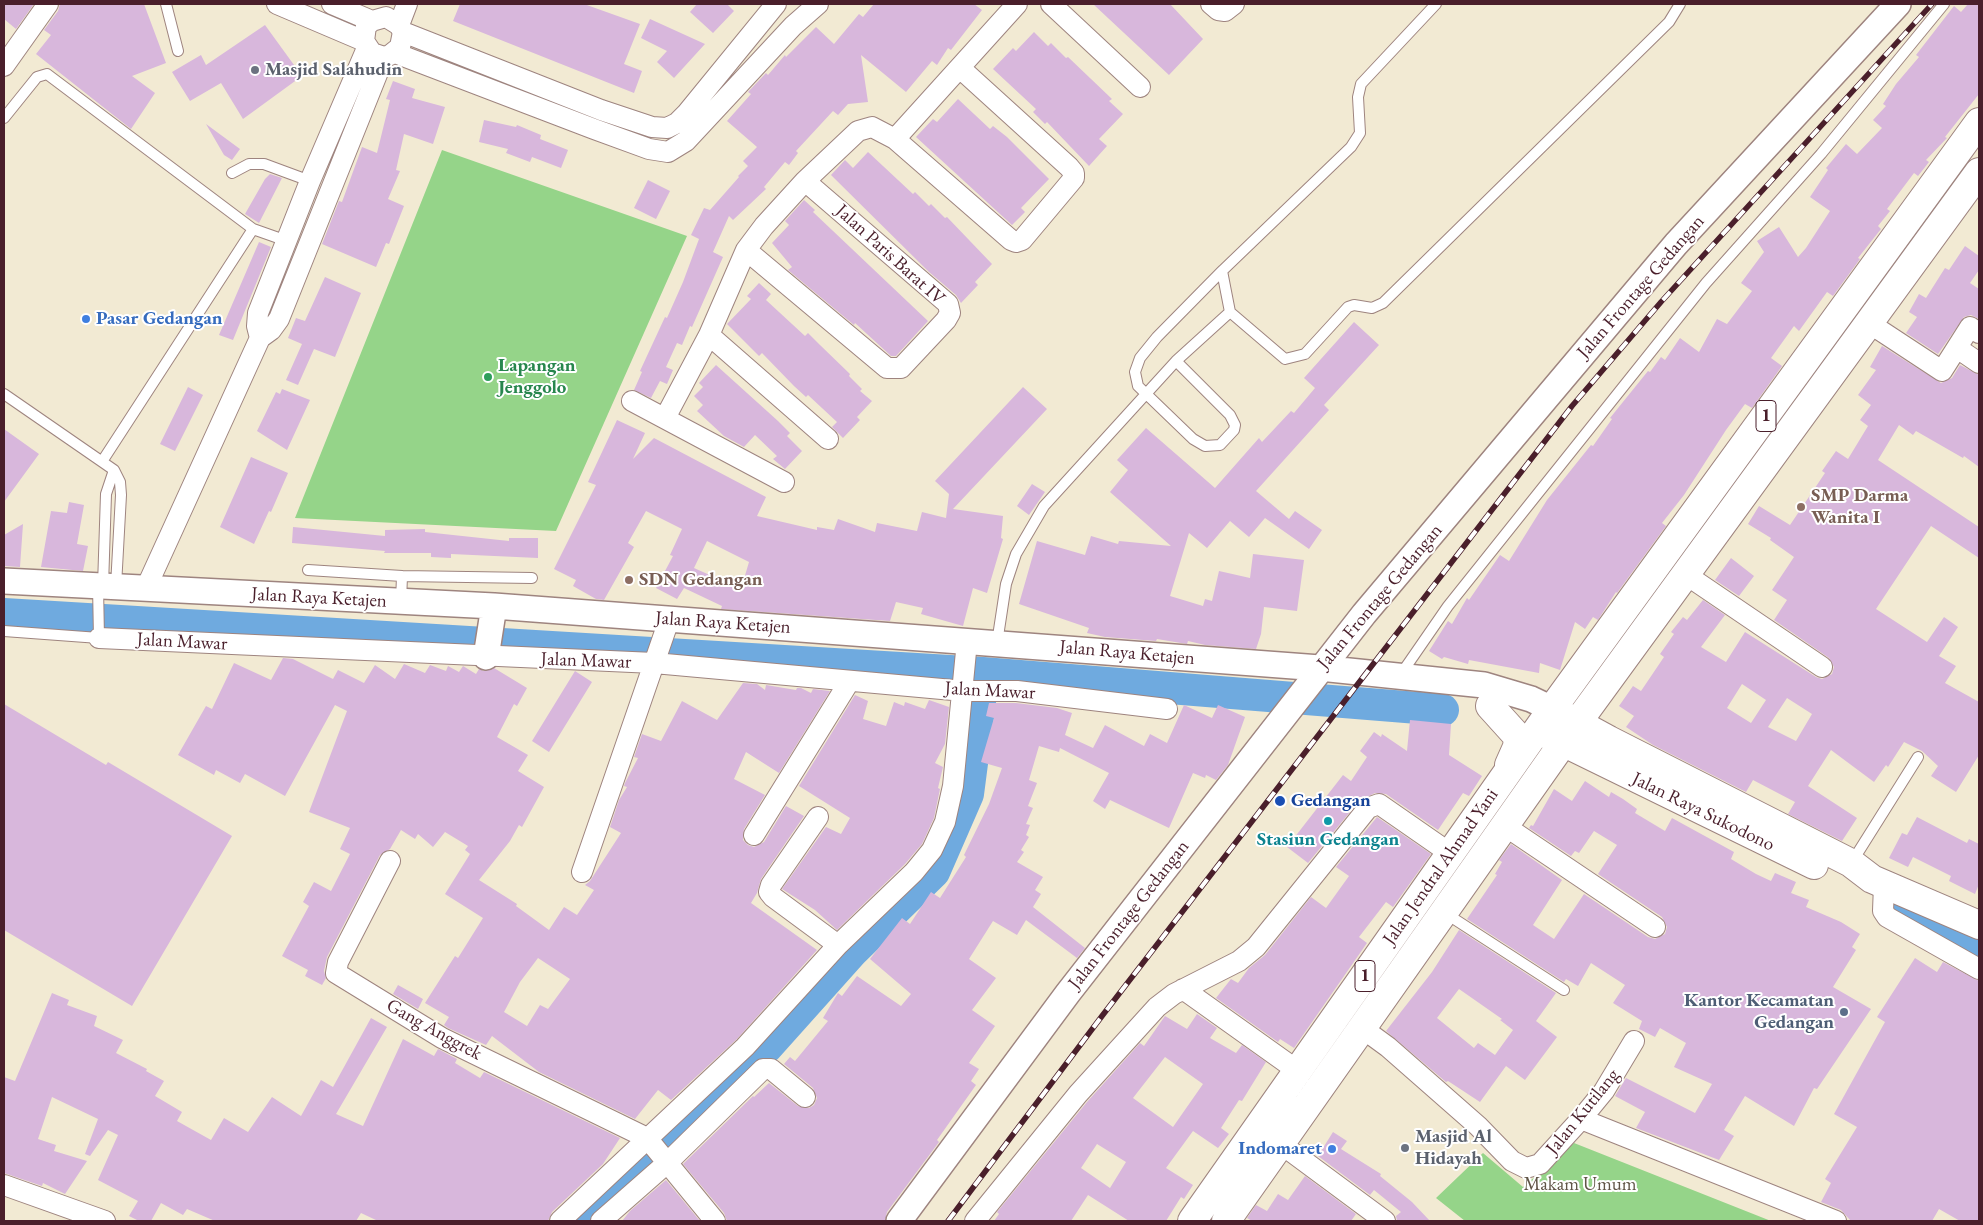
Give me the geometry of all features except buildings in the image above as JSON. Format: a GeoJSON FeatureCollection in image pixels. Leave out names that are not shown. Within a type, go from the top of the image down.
{"type":"FeatureCollection","features":[{"type":"Feature","properties":{"kind":"main road","name":"1"},"geometry":{"type":"LineString","coordinates":[[1545,720],[1979,122]]}},
{"type":"Feature","properties":{"kind":"main road","name":"1"},"geometry":{"type":"LineString","coordinates":[[1570,733],[1979,172]]}},
{"type":"Feature","properties":{"kind":"main road"},"geometry":{"type":"LineString","coordinates":[[1490,706],[1518,737],[1517,747],[1501,782]]}},
{"type":"Feature","properties":{"kind":"main road","name":"Jalan Raya Sukodono"},"geometry":{"type":"LineString","coordinates":[[1545,720],[1842,879],[1869,876],[1979,925]]}},
{"type":"Feature","properties":{"kind":"main road","name":"Jalan Jendral Ahmad Yani"},"geometry":{"type":"LineString","coordinates":[[1192,1221],[1545,720]]}},
{"type":"Feature","properties":{"kind":"main road","name":"Jalan Jendral Ahmad Yani"},"geometry":{"type":"LineString","coordinates":[[1226,1221],[1570,733]]}},
{"type":"Feature","properties":{"kind":"street"},"geometry":{"type":"LineString","coordinates":[[4,66],[48,4]]}},
{"type":"Feature","properties":{"kind":"street"},"geometry":{"type":"LineString","coordinates":[[277,4],[378,50],[649,149],[664,152],[672,151],[686,140],[793,26],[818,4]]}},
{"type":"Feature","properties":{"kind":"street"},"geometry":{"type":"LineString","coordinates":[[332,4],[378,14],[386,17],[401,28],[601,110],[652,127],[668,128],[687,114],[776,4]]}},
{"type":"Feature","properties":{"kind":"street"},"geometry":{"type":"LineString","coordinates":[[378,50],[400,47],[401,28],[407,4]]}},
{"type":"Feature","properties":{"kind":"street"},"geometry":{"type":"LineString","coordinates":[[896,139],[1018,4]]}},
{"type":"Feature","properties":{"kind":"street"},"geometry":{"type":"LineString","coordinates":[[1051,4],[1140,87]]}},
{"type":"Feature","properties":{"kind":"street"},"geometry":{"type":"LineString","coordinates":[[1211,4],[1218,10],[1225,11],[1234,4]]}},
{"type":"Feature","properties":{"kind":"street","name":"Jalan Frontage Gedangan"},"geometry":{"type":"LineString","coordinates":[[899,1221],[1068,993],[1306,686],[1676,244],[1898,4]]}},
{"type":"Feature","properties":{"kind":"street"},"geometry":{"type":"LineString","coordinates":[[378,14],[364,34],[378,50]]}},
{"type":"Feature","properties":{"kind":"street"},"geometry":{"type":"LineString","coordinates":[[260,338],[257,317],[310,181],[319,160],[378,50]]}},
{"type":"Feature","properties":{"kind":"street"},"geometry":{"type":"LineString","coordinates":[[146,588],[260,338],[271,330],[279,320],[338,170],[378,50]]}},
{"type":"Feature","properties":{"kind":"street"},"geometry":{"type":"LineString","coordinates":[[665,418],[709,335],[746,250],[764,226],[805,181],[858,131],[872,127],[896,139],[1011,240],[1016,242],[1022,240],[1074,178],[1074,173],[960,68]]}},
{"type":"Feature","properties":{"kind":"street"},"geometry":{"type":"LineString","coordinates":[[594,129],[601,110]]}},
{"type":"Feature","properties":{"kind":"street"},"geometry":{"type":"LineString","coordinates":[[319,160],[338,170]]}},
{"type":"Feature","properties":{"kind":"street","name":"Jalan Paris Barat IV"},"geometry":{"type":"LineString","coordinates":[[746,250],[887,368],[901,368],[946,320],[950,313],[948,304],[805,181]]}},
{"type":"Feature","properties":{"kind":"street"},"geometry":{"type":"LineString","coordinates":[[1869,323],[1942,371],[1970,327],[1979,334]]}},
{"type":"Feature","properties":{"kind":"street"},"geometry":{"type":"LineString","coordinates":[[709,335],[828,439]]}},
{"type":"Feature","properties":{"kind":"street"},"geometry":{"type":"LineString","coordinates":[[1957,348],[1979,363]]}},
{"type":"Feature","properties":{"kind":"street"},"geometry":{"type":"LineString","coordinates":[[632,401],[784,482]]}},
{"type":"Feature","properties":{"kind":"street"},"geometry":{"type":"LineString","coordinates":[[1685,574],[1822,667]]}},
{"type":"Feature","properties":{"kind":"street","name":"Jalan Raya Ketajen"},"geometry":{"type":"LineString","coordinates":[[4,581],[104,590],[146,588],[401,603],[967,646],[997,643],[1306,686],[1398,677],[1442,679],[1484,685],[1530,699],[1545,720]]}},
{"type":"Feature","properties":{"kind":"street"},"geometry":{"type":"LineString","coordinates":[[487,653],[493,610]]}},
{"type":"Feature","properties":{"kind":"street"},"geometry":{"type":"LineString","coordinates":[[582,872],[668,623]]}},
{"type":"Feature","properties":{"kind":"street","name":"Jalan Mawar"},"geometry":{"type":"LineString","coordinates":[[99,634],[487,653],[656,659],[849,682],[964,684],[1167,709]]}},
{"type":"Feature","properties":{"kind":"street"},"geometry":{"type":"LineString","coordinates":[[600,1221],[656,1150],[745,1047],[838,946],[914,872],[932,850],[945,822],[953,786],[967,646]]}},
{"type":"Feature","properties":{"kind":"street","name":"Jalan Raya Ketajen"},"geometry":{"type":"LineString","coordinates":[[1442,679],[1490,706],[1545,720]]}},
{"type":"Feature","properties":{"kind":"street"},"geometry":{"type":"LineString","coordinates":[[754,834],[849,682]]}},
{"type":"Feature","properties":{"kind":"street"},"geometry":{"type":"LineString","coordinates":[[975,1221],[1078,1094],[1157,1007],[1183,989],[1239,961],[1256,947],[1368,808],[1379,804],[1451,854]]}},
{"type":"Feature","properties":{"kind":"street"},"geometry":{"type":"LineString","coordinates":[[818,817],[771,885],[769,892],[773,898],[838,946]]}},
{"type":"Feature","properties":{"kind":"street"},"geometry":{"type":"LineString","coordinates":[[1505,826],[1655,928]]}},
{"type":"Feature","properties":{"kind":"street","name":"Gang Anggrek"},"geometry":{"type":"LineString","coordinates":[[390,861],[338,962],[336,973],[442,1038],[656,1150]]}},
{"type":"Feature","properties":{"kind":"street"},"geometry":{"type":"LineString","coordinates":[[1869,876],[1887,917],[1979,969]]}},
{"type":"Feature","properties":{"kind":"street"},"geometry":{"type":"LineString","coordinates":[[1183,989],[1298,1071]]}},
{"type":"Feature","properties":{"kind":"street","name":"Jalan Kutilang"},"geometry":{"type":"LineString","coordinates":[[1362,1028],[1388,1047],[1471,1119],[1512,1160],[1526,1168],[1540,1164],[1581,1119],[1604,1091],[1634,1041]]}},
{"type":"Feature","properties":{"kind":"street"},"geometry":{"type":"LineString","coordinates":[[560,1221],[763,1069],[771,1069],[805,1097]]}},
{"type":"Feature","properties":{"kind":"street"},"geometry":{"type":"LineString","coordinates":[[1581,1119],[1836,1221]]}},
{"type":"Feature","properties":{"kind":"street"},"geometry":{"type":"LineString","coordinates":[[1281,1144],[1385,1221]]}},
{"type":"Feature","properties":{"kind":"street"},"geometry":{"type":"LineString","coordinates":[[656,1150],[714,1221]]}},
{"type":"Feature","properties":{"kind":"street"},"geometry":{"type":"LineString","coordinates":[[4,1184],[105,1221]]}},
{"type":"Feature","properties":{"kind":"lane"},"geometry":{"type":"LineString","coordinates":[[166,4],[178,51]]}},
{"type":"Feature","properties":{"kind":"lane"},"geometry":{"type":"LineString","coordinates":[[1176,361],[1230,415],[1235,425],[1234,430],[1220,445],[1205,446],[1193,439],[1138,386],[1135,372],[1140,358],[1157,337],[1222,271],[1351,147],[1360,133],[1358,97],[1361,84],[1436,4]]}},
{"type":"Feature","properties":{"kind":"lane"},"geometry":{"type":"LineString","coordinates":[[1222,271],[1230,312],[1285,359],[1305,354],[1348,307],[1354,305],[1372,308],[1383,303],[1669,22],[1680,4]]}},
{"type":"Feature","properties":{"kind":"lane"},"geometry":{"type":"LineString","coordinates":[[1398,677],[1448,606],[1706,283],[1821,154],[1944,4]]}},
{"type":"Feature","properties":{"kind":"lane"},"geometry":{"type":"LineString","coordinates":[[4,118],[38,77],[47,74],[253,229],[286,240]]}},
{"type":"Feature","properties":{"kind":"lane"},"geometry":{"type":"LineString","coordinates":[[232,173],[249,164],[264,164],[310,181]]}},
{"type":"Feature","properties":{"kind":"lane"},"geometry":{"type":"LineString","coordinates":[[102,460],[253,229]]}},
{"type":"Feature","properties":{"kind":"lane"},"geometry":{"type":"LineString","coordinates":[[997,643],[1006,584],[1016,554],[1039,514],[1176,361],[1230,312]]}},
{"type":"Feature","properties":{"kind":"lane"},"geometry":{"type":"LineString","coordinates":[[4,394],[102,460],[114,470],[120,482],[121,495],[104,590],[99,634]]}},
{"type":"Feature","properties":{"kind":"lane"},"geometry":{"type":"LineString","coordinates":[[104,590],[106,494],[114,470]]}},
{"type":"Feature","properties":{"kind":"lane"},"geometry":{"type":"LineString","coordinates":[[308,570],[402,576],[532,578]]}},
{"type":"Feature","properties":{"kind":"lane"},"geometry":{"type":"LineString","coordinates":[[401,603],[402,576]]}},
{"type":"Feature","properties":{"kind":"lane","name":"Jalan Mawar"},"geometry":{"type":"LineString","coordinates":[[4,631],[99,634]]}},
{"type":"Feature","properties":{"kind":"lane"},"geometry":{"type":"LineString","coordinates":[[1869,876],[1918,757]]}},
{"type":"Feature","properties":{"kind":"lane"},"geometry":{"type":"LineString","coordinates":[[1444,912],[1564,990]]}},
{"type":"Feature","properties":{"kind":"green space","name":"Lapangan Jenggolo"},"geometry":{"type":"Polygon","coordinates":[[[442,150],[687,236],[556,531],[295,518],[442,150]]]}},
{"type":"Feature","properties":{"kind":"green space","name":"Makam Umum"},"geometry":{"type":"Polygon","coordinates":[[[1574,1143],[1771,1221],[1465,1221],[1436,1198],[1483,1153],[1523,1187],[1574,1143]]]}},
{"type":"Feature","properties":{"kind":"waterway"},"geometry":{"type":"LineString","coordinates":[[4,614],[983,673],[1443,710]]}},
{"type":"Feature","properties":{"kind":"waterway"},"geometry":{"type":"LineString","coordinates":[[581,1221],[767,1047],[852,952],[934,872],[968,794],[981,694]]}},
{"type":"Feature","properties":{"kind":"waterway"},"geometry":{"type":"LineString","coordinates":[[1898,915],[1979,954]]}},
{"type":"Feature","properties":{"kind":"railway"},"geometry":{"type":"LineString","coordinates":[[948,1221],[1102,1016],[1572,406],[1661,302],[1932,4]]}},
{"type":"Feature","properties":{"kind":"place","name":"Masjid Salahudin"},"geometry":{"type":"Point","coordinates":[255,70]}},
{"type":"Feature","properties":{"kind":"place","name":"Pasar Gedangan"},"geometry":{"type":"Point","coordinates":[86,319]}},
{"type":"Feature","properties":{"kind":"place","name":"Lapangan Jenggolo"},"geometry":{"type":"Point","coordinates":[488,377]}},
{"type":"Feature","properties":{"kind":"place","name":"SMP Darma Wanita I"},"geometry":{"type":"Point","coordinates":[1801,507]}},
{"type":"Feature","properties":{"kind":"place","name":"SDN Gedangan"},"geometry":{"type":"Point","coordinates":[629,580]}},
{"type":"Feature","properties":{"kind":"place","name":"Gedangan"},"geometry":{"type":"Point","coordinates":[1280,801]}},
{"type":"Feature","properties":{"kind":"place","name":"Stasiun Gedangan"},"geometry":{"type":"Point","coordinates":[1328,821]}},
{"type":"Feature","properties":{"kind":"place","name":"Kantor Kecamatan Gedangan"},"geometry":{"type":"Point","coordinates":[1844,1012]}},
{"type":"Feature","properties":{"kind":"place","name":"Masjid Al Hidayah"},"geometry":{"type":"Point","coordinates":[1405,1148]}},
{"type":"Feature","properties":{"kind":"place","name":"Indomaret"},"geometry":{"type":"Point","coordinates":[1332,1149]}}]}
